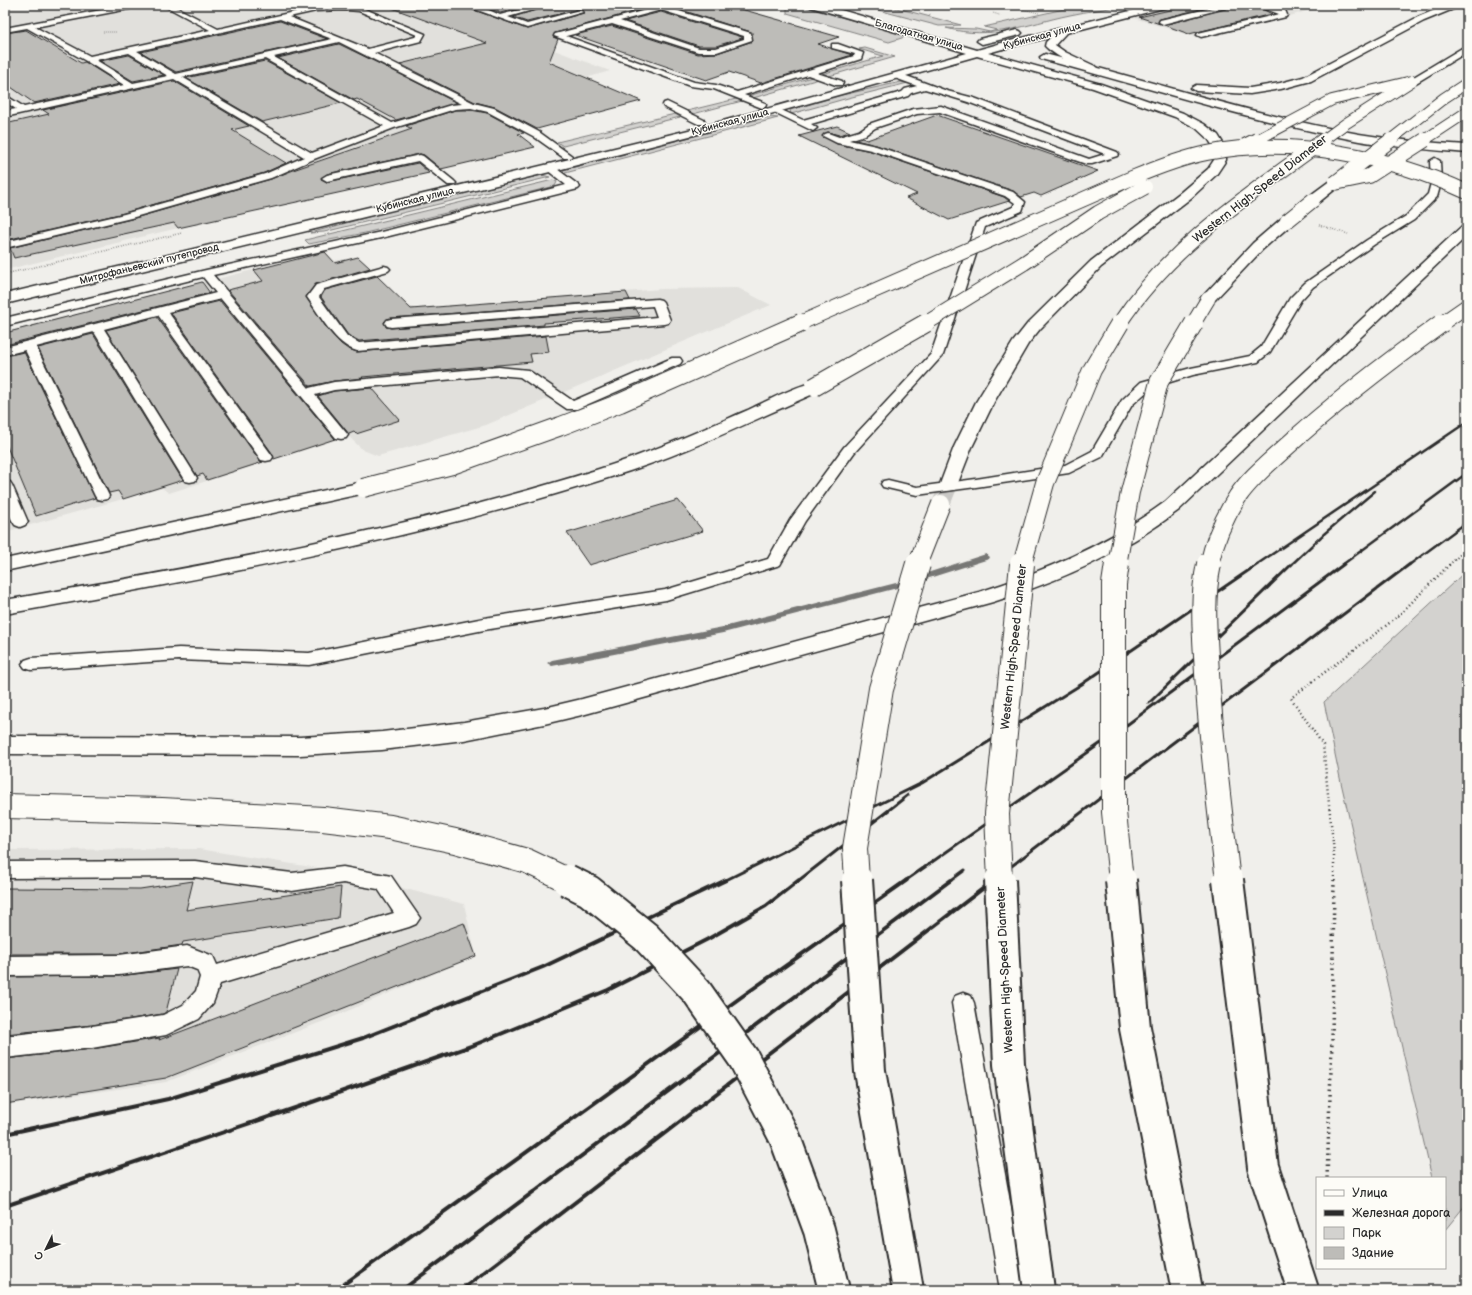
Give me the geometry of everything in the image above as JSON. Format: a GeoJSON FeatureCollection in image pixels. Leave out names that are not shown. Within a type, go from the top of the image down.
{"type":"FeatureCollection","features":[{"type":"Feature","properties":{"kind":"main road","name":"Благодатная улица"},"geometry":{"type":"LineString","coordinates":[[814,5],[977,53],[1097,86]]}},
{"type":"Feature","properties":{"kind":"main road","name":"Благодатная улица"},"geometry":{"type":"LineString","coordinates":[[846,5],[885,15]]}},
{"type":"Feature","properties":{"kind":"main road","name":"Кубинская улица"},"geometry":{"type":"LineString","coordinates":[[288,226],[451,183],[567,156],[701,122],[839,83],[960,47],[978,40],[1138,5]]}},
{"type":"Feature","properties":{"kind":"main road","name":"Кубинская улица"},"geometry":{"type":"LineString","coordinates":[[288,226],[550,168],[709,128],[1002,46],[1165,5]]}},
{"type":"Feature","properties":{"kind":"main road"},"geometry":{"type":"LineString","coordinates":[[1125,77],[1174,85],[1231,90],[1250,90],[1281,86],[1307,79],[1421,19],[1455,5]]}},
{"type":"Feature","properties":{"kind":"main road"},"geometry":{"type":"LineString","coordinates":[[1063,30],[1051,42],[1050,46],[1061,54],[1093,68],[1174,92],[1339,134],[1413,146],[1467,149]]}},
{"type":"Feature","properties":{"kind":"main road","name":"Благодатная улица"},"geometry":{"type":"LineString","coordinates":[[978,40],[1093,68]]}},
{"type":"Feature","properties":{"kind":"main road","name":"Western High-Speed Diameter"},"geometry":{"type":"LineString","coordinates":[[1039,1290],[1009,1064],[997,814],[1021,569],[1045,483],[1092,370],[1120,323],[1148,284],[1204,230],[1258,188],[1345,124],[1467,48]]}},
{"type":"Feature","properties":{"kind":"main road"},"geometry":{"type":"LineString","coordinates":[[5,607],[154,581],[280,556],[458,516],[606,473],[676,447],[814,388],[941,316],[1097,214],[1140,189],[1184,171],[1227,156],[1332,100],[1420,76]]}},
{"type":"Feature","properties":{"kind":"main road"},"geometry":{"type":"LineString","coordinates":[[1187,1290],[1135,1028],[1114,812],[1114,584],[1130,492],[1159,382],[1208,300],[1258,246],[1335,183],[1444,98],[1467,83]]}},
{"type":"Feature","properties":{"kind":"main road"},"geometry":{"type":"LineString","coordinates":[[1097,86],[1136,92],[1326,142],[1362,150],[1431,160]]}},
{"type":"Feature","properties":{"kind":"main road"},"geometry":{"type":"LineString","coordinates":[[908,1290],[870,1072],[855,848],[881,689],[914,574],[945,494],[964,447],[985,402],[1021,342],[1034,326],[1096,264],[1186,196],[1212,172],[1220,160],[1220,148],[1214,138],[1200,126],[1161,108],[1097,86]]}},
{"type":"Feature","properties":{"kind":"main road"},"geometry":{"type":"LineString","coordinates":[[1335,183],[1370,176],[1467,112]]}},
{"type":"Feature","properties":{"kind":"main road"},"geometry":{"type":"LineString","coordinates":[[5,565],[363,488],[452,465],[620,403],[1081,200],[1148,171],[1182,159],[1207,153],[1256,147],[1291,148],[1334,153],[1377,161],[1430,176],[1467,192]]}},
{"type":"Feature","properties":{"kind":"main road","name":"Митрофаньевский путепровод"},"geometry":{"type":"LineString","coordinates":[[5,288],[288,226]]}},
{"type":"Feature","properties":{"kind":"main road","name":"Митрофаньевский путепровод"},"geometry":{"type":"LineString","coordinates":[[5,299],[288,226]]}},
{"type":"Feature","properties":{"kind":"main road"},"geometry":{"type":"LineString","coordinates":[[5,745],[300,746],[382,741],[464,730],[544,716],[613,699],[986,597],[1036,581],[1069,568],[1116,545],[1143,528],[1172,506],[1467,229]]}},
{"type":"Feature","properties":{"kind":"main road"},"geometry":{"type":"LineString","coordinates":[[1303,1290],[1263,1167],[1210,733],[1204,624],[1205,583],[1210,559],[1225,519],[1239,494],[1255,476],[1320,416],[1413,344],[1467,306]]}},
{"type":"Feature","properties":{"kind":"main road"},"geometry":{"type":"LineString","coordinates":[[5,806],[162,810],[323,818],[390,826],[455,841],[527,861],[589,891],[646,936],[697,992],[744,1059],[785,1138],[819,1230],[834,1290]]}},
{"type":"Feature","properties":{"kind":"lane"},"geometry":{"type":"LineString","coordinates":[[5,30],[139,5]]}},
{"type":"Feature","properties":{"kind":"lane"},"geometry":{"type":"LineString","coordinates":[[167,5],[217,31]]}},
{"type":"Feature","properties":{"kind":"lane"},"geometry":{"type":"LineString","coordinates":[[490,5],[476,8],[527,26],[579,12]]}},
{"type":"Feature","properties":{"kind":"lane"},"geometry":{"type":"LineString","coordinates":[[500,17],[546,5]]}},
{"type":"Feature","properties":{"kind":"lane"},"geometry":{"type":"LineString","coordinates":[[611,21],[698,50],[717,50],[748,40],[748,35],[652,5]]}},
{"type":"Feature","properties":{"kind":"lane"},"geometry":{"type":"LineString","coordinates":[[1163,22],[1233,5]]}},
{"type":"Feature","properties":{"kind":"lane"},"geometry":{"type":"LineString","coordinates":[[1201,35],[1283,15],[1282,12],[1259,5]]}},
{"type":"Feature","properties":{"kind":"lane"},"geometry":{"type":"LineString","coordinates":[[89,59],[316,9],[346,6],[360,9],[421,34],[418,39],[367,52]]}},
{"type":"Feature","properties":{"kind":"lane"},"geometry":{"type":"LineString","coordinates":[[291,7],[302,12]]}},
{"type":"Feature","properties":{"kind":"lane"},"geometry":{"type":"LineString","coordinates":[[660,8],[558,36],[560,38],[693,84],[708,85],[762,105]]}},
{"type":"Feature","properties":{"kind":"lane"},"geometry":{"type":"LineString","coordinates":[[281,17],[367,52],[471,105],[491,110],[516,122],[567,156]]}},
{"type":"Feature","properties":{"kind":"lane"},"geometry":{"type":"LineString","coordinates":[[28,26],[89,59],[131,86]]}},
{"type":"Feature","properties":{"kind":"lane"},"geometry":{"type":"LineString","coordinates":[[5,114],[340,40]]}},
{"type":"Feature","properties":{"kind":"lane"},"geometry":{"type":"LineString","coordinates":[[736,95],[858,57],[858,53],[852,49],[835,46]]}},
{"type":"Feature","properties":{"kind":"lane"},"geometry":{"type":"LineString","coordinates":[[130,50],[311,157]]}},
{"type":"Feature","properties":{"kind":"lane"},"geometry":{"type":"LineString","coordinates":[[266,56],[391,126]]}},
{"type":"Feature","properties":{"kind":"lane"},"geometry":{"type":"LineString","coordinates":[[810,73],[839,83]]}},
{"type":"Feature","properties":{"kind":"lane"},"geometry":{"type":"LineString","coordinates":[[31,664],[179,654],[308,659],[484,624],[666,594],[774,562],[798,520],[849,450],[937,354],[980,225],[1018,209],[1020,202],[1009,194],[873,148],[834,138],[862,133],[872,126],[916,111],[941,109],[1090,162],[1114,154],[971,100],[944,94],[898,76]]}},
{"type":"Feature","properties":{"kind":"lane"},"geometry":{"type":"LineString","coordinates":[[803,123],[904,94],[908,91],[925,86]]}},
{"type":"Feature","properties":{"kind":"lane"},"geometry":{"type":"LineString","coordinates":[[5,98],[23,110]]}},
{"type":"Feature","properties":{"kind":"lane"},"geometry":{"type":"LineString","coordinates":[[5,244],[127,216],[268,176],[311,157],[391,126],[454,107],[471,105]]}},
{"type":"Feature","properties":{"kind":"lane"},"geometry":{"type":"LineString","coordinates":[[667,105],[701,122]]}},
{"type":"Feature","properties":{"kind":"lane"},"geometry":{"type":"LineString","coordinates":[[774,110],[818,131]]}},
{"type":"Feature","properties":{"kind":"lane"},"geometry":{"type":"LineString","coordinates":[[327,178],[420,158],[451,183]]}},
{"type":"Feature","properties":{"kind":"lane"},"geometry":{"type":"LineString","coordinates":[[888,484],[917,491],[976,483],[1069,469],[1097,454],[1127,403],[1146,385],[1191,372],[1254,359],[1266,349],[1296,298],[1309,285],[1371,242],[1410,218],[1433,195],[1436,183],[1431,160]]}},
{"type":"Feature","properties":{"kind":"lane"},"geometry":{"type":"LineString","coordinates":[[5,322],[206,273],[382,235],[575,187],[550,168]]}},
{"type":"Feature","properties":{"kind":"lane"},"geometry":{"type":"LineString","coordinates":[[384,269],[320,286],[313,298],[342,339],[357,347],[664,320],[657,302],[391,323]]}},
{"type":"Feature","properties":{"kind":"lane"},"geometry":{"type":"LineString","coordinates":[[206,273],[341,435]]}},
{"type":"Feature","properties":{"kind":"lane"},"geometry":{"type":"LineString","coordinates":[[5,351],[225,294]]}},
{"type":"Feature","properties":{"kind":"lane"},"geometry":{"type":"LineString","coordinates":[[161,311],[266,457]]}},
{"type":"Feature","properties":{"kind":"lane"},"geometry":{"type":"LineString","coordinates":[[97,327],[190,478]]}},
{"type":"Feature","properties":{"kind":"lane"},"geometry":{"type":"LineString","coordinates":[[29,345],[102,496]]}},
{"type":"Feature","properties":{"kind":"lane"},"geometry":{"type":"LineString","coordinates":[[307,393],[334,386],[499,371],[523,373],[572,406],[676,361]]}},
{"type":"Feature","properties":{"kind":"lane"},"geometry":{"type":"LineString","coordinates":[[5,485],[20,522]]}},
{"type":"Feature","properties":{"kind":"lane"},"geometry":{"type":"LineString","coordinates":[[5,870],[195,869],[292,882],[343,875],[384,882],[409,918],[211,977]]}},
{"type":"Feature","properties":{"kind":"lane"},"geometry":{"type":"LineString","coordinates":[[5,966],[119,966],[187,956],[206,963],[211,977],[205,996],[191,1012],[166,1024],[92,1037],[5,1047]]}},
{"type":"Feature","properties":{"kind":"lane"},"geometry":{"type":"LineString","coordinates":[[963,1003],[1013,1290]]}},
{"type":"Feature","properties":{"kind":"path"},"geometry":{"type":"LineString","coordinates":[[1052,5],[1063,8]]}},
{"type":"Feature","properties":{"kind":"path"},"geometry":{"type":"LineString","coordinates":[[1013,7],[1039,13]]}},
{"type":"Feature","properties":{"kind":"path"},"geometry":{"type":"LineString","coordinates":[[5,274],[182,233]]}},
{"type":"Feature","properties":{"kind":"path"},"geometry":{"type":"LineString","coordinates":[[1326,1177],[1332,1043],[1334,852],[1323,745],[1291,698],[1396,618],[1467,548]]}},
{"type":"Feature","properties":{"kind":"shaded area"},"geometry":{"type":"Polygon","coordinates":[[[5,5],[435,5],[610,71],[494,104],[522,117],[494,124],[449,117],[354,148],[289,172],[178,206],[167,214],[178,228],[5,270],[5,5]]]}},
{"type":"Feature","properties":{"kind":"shaded area"},"geometry":{"type":"Polygon","coordinates":[[[1190,5],[1327,5],[1204,38],[1182,33],[1134,18],[1190,5]]]}},
{"type":"Feature","properties":{"kind":"shaded area"},"geometry":{"type":"Polygon","coordinates":[[[325,252],[333,261],[358,257],[408,306],[418,309],[661,289],[738,288],[771,305],[486,425],[378,456],[363,450],[348,436],[169,493],[162,488],[5,532],[5,332],[325,252]]]}},
{"type":"Feature","properties":{"kind":"shaded area"},"geometry":{"type":"Polygon","coordinates":[[[199,849],[336,871],[464,904],[476,956],[324,1021],[166,1082],[5,1105],[5,850],[199,849]]]}},
{"type":"Feature","properties":{"kind":"green space"},"geometry":{"type":"Polygon","coordinates":[[[787,5],[798,5],[908,36],[889,42],[787,13],[787,5]]]}},
{"type":"Feature","properties":{"kind":"green space"},"geometry":{"type":"Polygon","coordinates":[[[859,5],[885,5],[961,25],[939,26],[859,5]]]}},
{"type":"Feature","properties":{"kind":"green space"},"geometry":{"type":"Polygon","coordinates":[[[1082,5],[1125,5],[994,32],[979,33],[963,32],[946,28],[976,29],[990,32],[997,30],[984,27],[1082,5]]]}},
{"type":"Feature","properties":{"kind":"green space"},"geometry":{"type":"Polygon","coordinates":[[[865,48],[895,57],[829,76],[822,74],[883,56],[859,49],[865,48]]]}},
{"type":"Feature","properties":{"kind":"green space"},"geometry":{"type":"Polygon","coordinates":[[[812,77],[819,79],[753,98],[748,96],[812,77]]]}},
{"type":"Feature","properties":{"kind":"green space"},"geometry":{"type":"Polygon","coordinates":[[[901,82],[908,83],[791,114],[790,110],[842,95],[901,82]]]}},
{"type":"Feature","properties":{"kind":"green space"},"geometry":{"type":"Polygon","coordinates":[[[736,99],[742,101],[693,114],[687,111],[736,99]]]}},
{"type":"Feature","properties":{"kind":"green space"},"geometry":{"type":"Polygon","coordinates":[[[675,114],[680,117],[563,146],[557,142],[675,114]]]}},
{"type":"Feature","properties":{"kind":"green space"},"geometry":{"type":"Polygon","coordinates":[[[768,117],[778,118],[565,173],[563,172],[563,170],[768,117]]]}},
{"type":"Feature","properties":{"kind":"green space"},"geometry":{"type":"Polygon","coordinates":[[[542,175],[550,177],[324,232],[310,233],[386,212],[542,175]]]}},
{"type":"Feature","properties":{"kind":"green space"},"geometry":{"type":"Polygon","coordinates":[[[553,180],[557,182],[555,186],[365,233],[309,244],[305,240],[553,180]]]}},
{"type":"Feature","properties":{"kind":"green space"},"geometry":{"type":"Polygon","coordinates":[[[1467,570],[1467,1203],[1446,1229],[1446,1177],[1432,1177],[1340,778],[1324,702],[1467,570]]]}},
{"type":"Feature","properties":{"kind":"building"},"geometry":{"type":"Polygon","coordinates":[[[393,5],[476,5],[471,9],[527,29],[584,13],[584,11],[579,9],[527,22],[513,17],[551,5],[629,5],[644,9],[555,33],[553,37],[558,39],[549,62],[641,101],[537,129],[495,107],[475,102],[400,64],[487,43],[392,8],[393,5]]]}},
{"type":"Feature","properties":{"kind":"building"},"geometry":{"type":"Polygon","coordinates":[[[495,5],[532,5],[500,13],[488,8],[495,5]]]}},
{"type":"Feature","properties":{"kind":"building"},"geometry":{"type":"Polygon","coordinates":[[[681,5],[727,5],[839,37],[818,44],[852,55],[761,83],[729,72],[706,80],[575,35],[612,26],[698,54],[717,53],[753,41],[751,32],[672,7],[681,5]]]}},
{"type":"Feature","properties":{"kind":"building"},"geometry":{"type":"Polygon","coordinates":[[[1192,5],[1217,5],[1160,19],[1158,22],[1160,24],[1139,17],[1192,5]]]}},
{"type":"Feature","properties":{"kind":"building"},"geometry":{"type":"Polygon","coordinates":[[[1238,5],[1254,5],[1272,14],[1189,34],[1164,25],[1238,5]]]}},
{"type":"Feature","properties":{"kind":"building"},"geometry":{"type":"Polygon","coordinates":[[[661,12],[742,38],[716,46],[699,46],[625,21],[661,12]]]}},
{"type":"Feature","properties":{"kind":"building"},"geometry":{"type":"Polygon","coordinates":[[[280,21],[327,39],[176,72],[141,52],[280,21]]]}},
{"type":"Feature","properties":{"kind":"building"},"geometry":{"type":"Polygon","coordinates":[[[26,30],[81,63],[85,62],[120,84],[34,103],[5,83],[5,33],[26,30]]]}},
{"type":"Feature","properties":{"kind":"building"},"geometry":{"type":"Polygon","coordinates":[[[339,44],[457,103],[396,120],[357,99],[354,100],[278,58],[339,44]]]}},
{"type":"Feature","properties":{"kind":"building"},"geometry":{"type":"Polygon","coordinates":[[[129,55],[164,75],[133,81],[100,61],[129,55]]]}},
{"type":"Feature","properties":{"kind":"building"},"geometry":{"type":"Polygon","coordinates":[[[265,61],[341,103],[262,122],[186,78],[265,61]]]}},
{"type":"Feature","properties":{"kind":"building"},"geometry":{"type":"Polygon","coordinates":[[[174,81],[249,126],[232,130],[286,163],[264,173],[124,213],[6,240],[5,124],[49,114],[43,110],[174,81]]]}},
{"type":"Feature","properties":{"kind":"building"},"geometry":{"type":"Polygon","coordinates":[[[455,110],[471,110],[487,113],[524,133],[518,134],[535,147],[441,169],[424,155],[420,154],[327,174],[321,179],[327,182],[418,163],[429,173],[178,228],[174,223],[14,258],[10,248],[131,219],[271,179],[412,129],[406,126],[455,110]]]}},
{"type":"Feature","properties":{"kind":"building"},"geometry":{"type":"Polygon","coordinates":[[[937,115],[1098,171],[1041,196],[1034,193],[1021,197],[1013,191],[876,145],[855,140],[862,138],[867,140],[937,115]]]}},
{"type":"Feature","properties":{"kind":"building"},"geometry":{"type":"Polygon","coordinates":[[[837,126],[850,132],[839,135],[828,132],[822,136],[837,144],[871,151],[1004,197],[1009,201],[949,220],[906,198],[917,194],[799,136],[837,126]]]}},
{"type":"Feature","properties":{"kind":"building"},"geometry":{"type":"Polygon","coordinates":[[[325,252],[335,263],[358,257],[370,268],[316,284],[306,297],[327,329],[341,344],[348,349],[357,352],[546,336],[549,352],[530,354],[532,362],[362,377],[363,378],[334,381],[310,386],[228,290],[263,281],[254,270],[325,252]]]}},
{"type":"Feature","properties":{"kind":"building"},"geometry":{"type":"Polygon","coordinates":[[[377,276],[411,309],[626,292],[630,300],[391,318],[384,322],[386,327],[391,328],[636,309],[640,316],[544,323],[544,325],[359,341],[348,335],[321,297],[325,290],[377,276]]]}},
{"type":"Feature","properties":{"kind":"building"},"geometry":{"type":"Polygon","coordinates":[[[202,282],[210,293],[5,345],[5,333],[202,282]]]}},
{"type":"Feature","properties":{"kind":"building"},"geometry":{"type":"Polygon","coordinates":[[[220,301],[335,439],[274,459],[272,453],[171,313],[220,301]]]}},
{"type":"Feature","properties":{"kind":"building"},"geometry":{"type":"Polygon","coordinates":[[[157,317],[260,461],[263,462],[207,480],[203,474],[197,476],[106,330],[157,317]]]}},
{"type":"Feature","properties":{"kind":"building"},"geometry":{"type":"Polygon","coordinates":[[[93,334],[183,480],[123,499],[118,491],[109,493],[38,348],[93,334]]]}},
{"type":"Feature","properties":{"kind":"building"},"geometry":{"type":"Polygon","coordinates":[[[24,352],[95,498],[36,516],[5,442],[5,356],[24,352]]]}},
{"type":"Feature","properties":{"kind":"building"},"geometry":{"type":"Polygon","coordinates":[[[372,388],[400,420],[356,434],[354,432],[349,434],[318,396],[334,391],[372,388]]]}},
{"type":"Feature","properties":{"kind":"building"},"geometry":{"type":"Polygon","coordinates":[[[678,500],[703,531],[589,565],[567,533],[678,500]]]}},
{"type":"Feature","properties":{"kind":"building"},"geometry":{"type":"Polygon","coordinates":[[[193,881],[186,910],[341,887],[338,918],[183,942],[182,945],[119,954],[5,954],[5,888],[140,889],[193,881]]]}},
{"type":"Feature","properties":{"kind":"building"},"geometry":{"type":"Polygon","coordinates":[[[464,923],[476,956],[166,1078],[5,1104],[5,1059],[92,1049],[160,1038],[159,1040],[464,923]]]}},
{"type":"Feature","properties":{"kind":"building"},"geometry":{"type":"Polygon","coordinates":[[[177,969],[166,1012],[163,1014],[92,1025],[5,1034],[5,977],[119,976],[177,969]]]}},
{"type":"Feature","properties":{"kind":"waterway"},"geometry":{"type":"LineString","coordinates":[[552,663],[723,630],[898,585],[986,557]]}},
{"type":"Feature","properties":{"kind":"tunnel"},"geometry":{"type":"LineString","coordinates":[[941,504],[949,484]]}},
{"type":"Feature","properties":{"kind":"railway"},"geometry":{"type":"LineString","coordinates":[[1256,565],[1467,422]]}},
{"type":"Feature","properties":{"kind":"railway"},"geometry":{"type":"LineString","coordinates":[[1342,565],[1467,473]]}},
{"type":"Feature","properties":{"kind":"railway"},"geometry":{"type":"LineString","coordinates":[[1291,565],[1325,533],[1375,491]]}},
{"type":"Feature","properties":{"kind":"railway"},"geometry":{"type":"LineString","coordinates":[[1409,565],[1467,522]]}},
{"type":"Feature","properties":{"kind":"railway"},"geometry":{"type":"LineString","coordinates":[[724,881],[922,783],[1082,684],[1258,564]]}},
{"type":"Feature","properties":{"kind":"railway"},"geometry":{"type":"LineString","coordinates":[[1149,703],[1292,564]]}},
{"type":"Feature","properties":{"kind":"railway"},"geometry":{"type":"LineString","coordinates":[[905,881],[1124,727],[1344,564]]}},
{"type":"Feature","properties":{"kind":"railway"},"geometry":{"type":"LineString","coordinates":[[992,881],[1410,564]]}},
{"type":"Feature","properties":{"kind":"railway"},"geometry":{"type":"LineString","coordinates":[[798,881],[908,795]]}},
{"type":"Feature","properties":{"kind":"railway"},"geometry":{"type":"LineString","coordinates":[[950,881],[965,870]]}},
{"type":"Feature","properties":{"kind":"railway"},"geometry":{"type":"LineString","coordinates":[[5,1134],[168,1099],[363,1038],[543,967],[726,880]]}},
{"type":"Feature","properties":{"kind":"railway"},"geometry":{"type":"LineString","coordinates":[[5,1206],[298,1107],[474,1045],[608,990],[708,939],[766,906],[799,880]]}},
{"type":"Feature","properties":{"kind":"railway"},"geometry":{"type":"LineString","coordinates":[[336,1290],[744,995],[907,880]]}},
{"type":"Feature","properties":{"kind":"railway"},"geometry":{"type":"LineString","coordinates":[[402,1290],[951,880]]}},
{"type":"Feature","properties":{"kind":"railway"},"geometry":{"type":"LineString","coordinates":[[461,1290],[994,880]]}}]}
